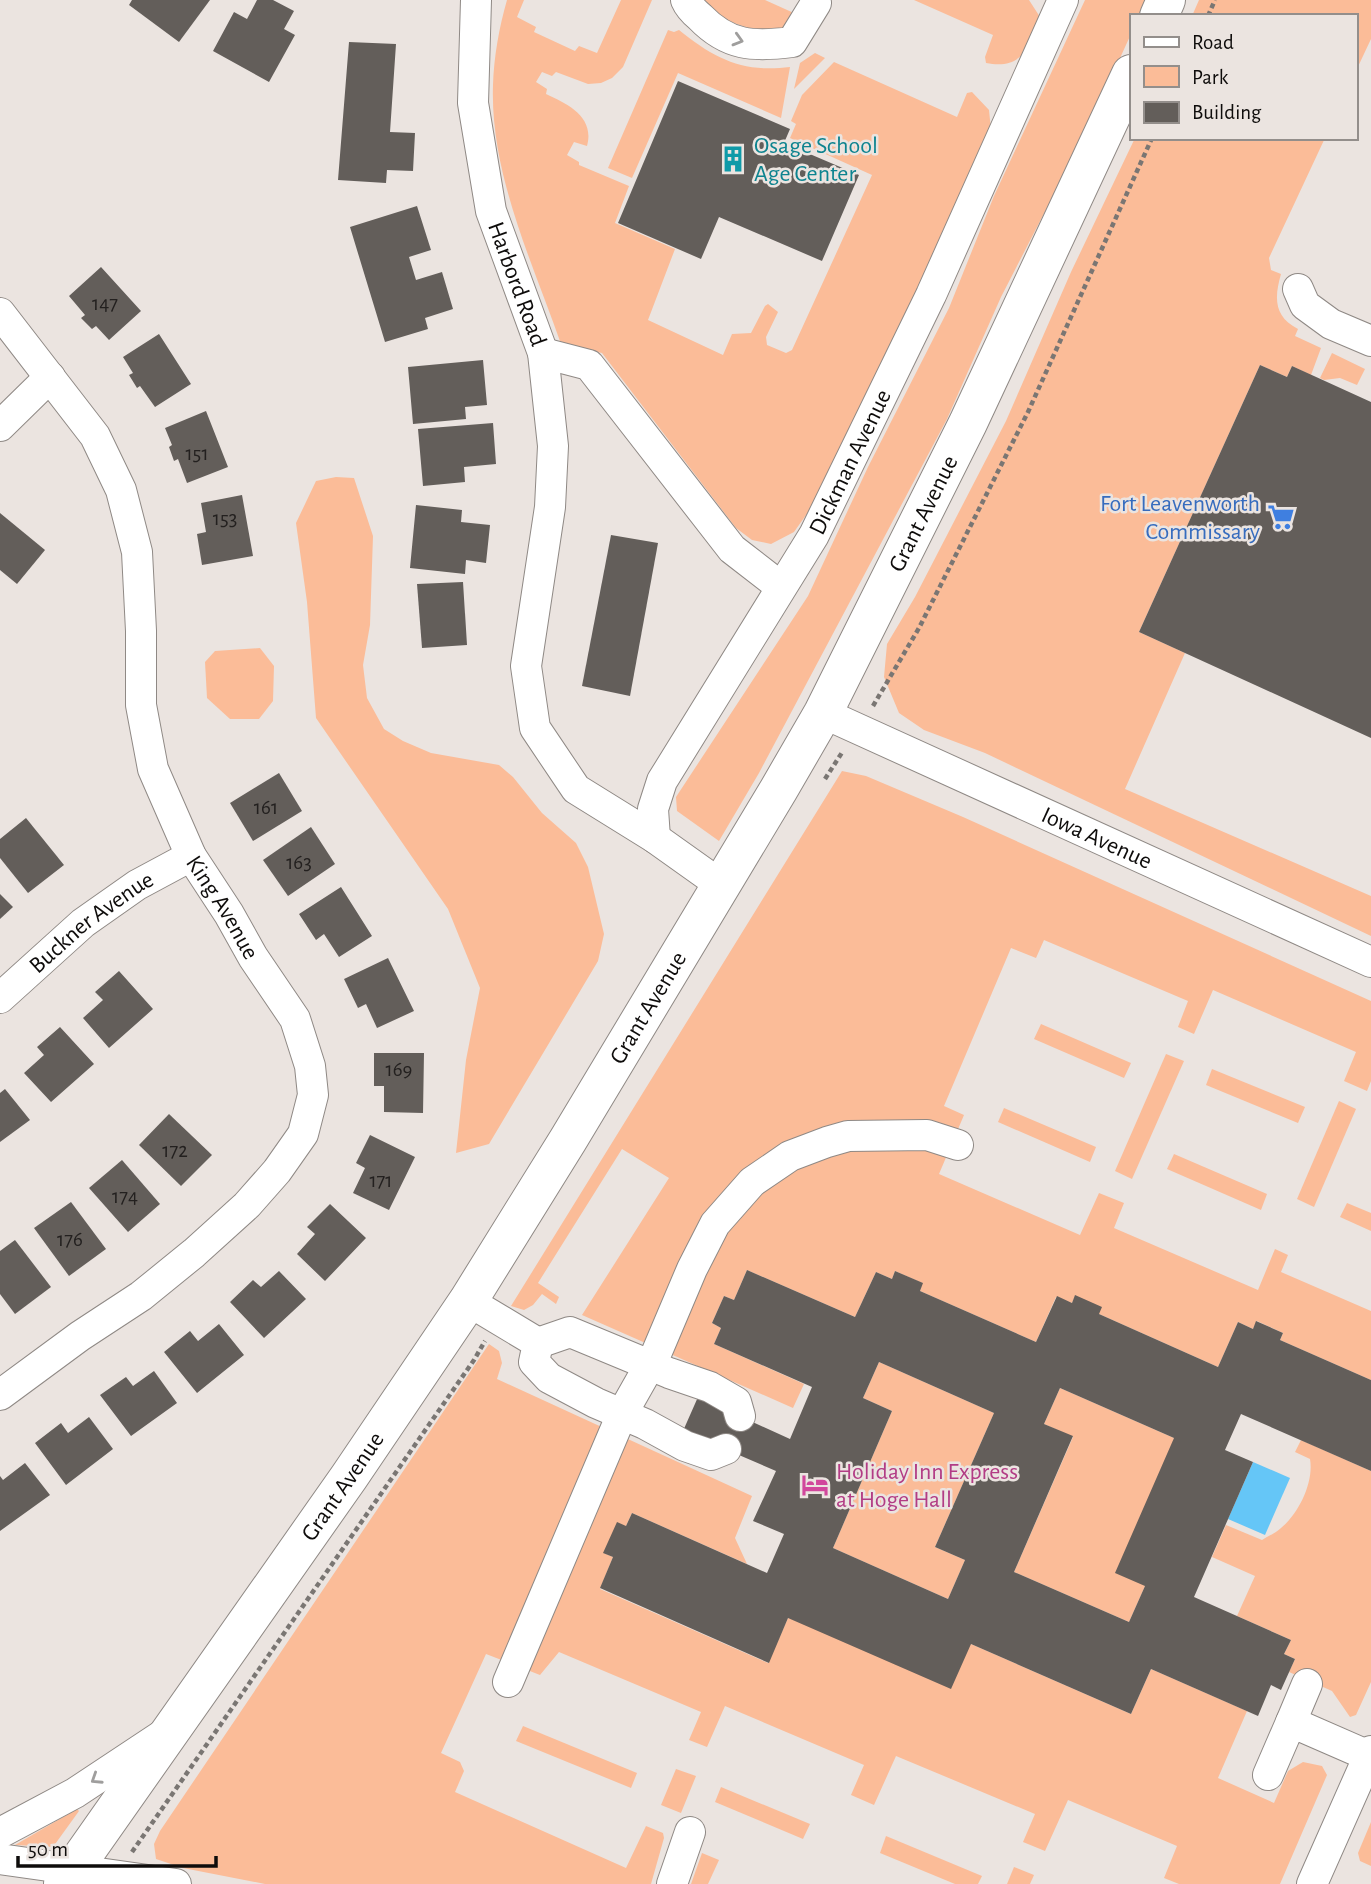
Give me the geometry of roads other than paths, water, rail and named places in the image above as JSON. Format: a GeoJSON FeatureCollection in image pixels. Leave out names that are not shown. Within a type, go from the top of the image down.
{"type":"FeatureCollection","features":[{"type":"Feature","properties":{"kind":"main road","name":"Grant Avenue"},"geometry":{"type":"LineString","coordinates":[[68,1876],[349,1477],[468,1301],[568,1140],[823,713],[968,423],[1130,76]]}},
{"type":"Feature","properties":{"kind":"street","name":"Harbord Road"},"geometry":{"type":"LineString","coordinates":[[476,0],[473,103],[491,211],[543,353],[589,365],[732,549],[780,587]]}},
{"type":"Feature","properties":{"kind":"street"},"geometry":{"type":"LineString","coordinates":[[686,0],[688,6],[711,28],[736,42],[765,45],[792,42],[820,5]]}},
{"type":"Feature","properties":{"kind":"street","name":"Dickman Avenue"},"geometry":{"type":"LineString","coordinates":[[654,838],[653,809],[662,781],[814,535],[931,295],[1063,0]]}},
{"type":"Feature","properties":{"kind":"street"},"geometry":{"type":"LineString","coordinates":[[1297,289],[1305,305],[1331,324],[1371,341]]}},
{"type":"Feature","properties":{"kind":"street","name":"King Avenue"},"geometry":{"type":"LineString","coordinates":[[0,313],[95,436],[121,490],[137,552],[141,705],[153,769],[191,856],[295,1019],[310,1066],[313,1095],[303,1134],[277,1171],[247,1205],[141,1296],[79,1336],[0,1395]]}},
{"type":"Feature","properties":{"kind":"street"},"geometry":{"type":"LineString","coordinates":[[543,353],[553,446],[550,507],[526,666],[534,728],[576,789],[654,838],[721,885]]}},
{"type":"Feature","properties":{"kind":"street"},"geometry":{"type":"LineString","coordinates":[[0,426],[50,377]]}},
{"type":"Feature","properties":{"kind":"street","name":"Iowa Avenue"},"geometry":{"type":"LineString","coordinates":[[823,713],[1371,962]]}},
{"type":"Feature","properties":{"kind":"street","name":"Buckner Avenue"},"geometry":{"type":"LineString","coordinates":[[0,998],[83,923],[137,885],[191,856]]}},
{"type":"Feature","properties":{"kind":"street"},"geometry":{"type":"LineString","coordinates":[[508,1682],[622,1414],[649,1365],[715,1224],[752,1182],[790,1156],[848,1136],[927,1135],[958,1145]]}},
{"type":"Feature","properties":{"kind":"street"},"geometry":{"type":"LineString","coordinates":[[468,1301],[538,1343],[570,1332],[710,1387],[736,1402],[740,1416]]}},
{"type":"Feature","properties":{"kind":"street"},"geometry":{"type":"LineString","coordinates":[[538,1343],[534,1362],[549,1378],[685,1446],[712,1455],[726,1449]]}},
{"type":"Feature","properties":{"kind":"street"},"geometry":{"type":"LineString","coordinates":[[1268,1775],[1307,1684]]}},
{"type":"Feature","properties":{"kind":"street"},"geometry":{"type":"LineString","coordinates":[[1291,1722],[1370,1753],[1312,1884]]}},
{"type":"Feature","properties":{"kind":"street"},"geometry":{"type":"LineString","coordinates":[[0,1833],[75,1793],[173,1728]]}},
{"type":"Feature","properties":{"kind":"street"},"geometry":{"type":"LineString","coordinates":[[671,1884],[690,1832]]}},
{"type":"Feature","properties":{"kind":"street"},"geometry":{"type":"LineString","coordinates":[[0,1859],[68,1876],[176,1884]]}},
{"type":"Feature","properties":{"kind":"water"},"geometry":{"type":"Polygon","coordinates":[[[1253,1462],[1290,1478],[1265,1535],[1228,1519],[1253,1462]]]}},
{"type":"Feature","properties":{"kind":"place","name":"Osage School Age Center"},"geometry":{"type":"Point","coordinates":[733,159]}},
{"type":"Feature","properties":{"kind":"place","name":"Fort Leavenworth Commissary"},"geometry":{"type":"Point","coordinates":[1281,517]}},
{"type":"Feature","properties":{"kind":"place","name":"Holiday Inn Express at Hoge Hall"},"geometry":{"type":"Point","coordinates":[815,1485]}}]}
